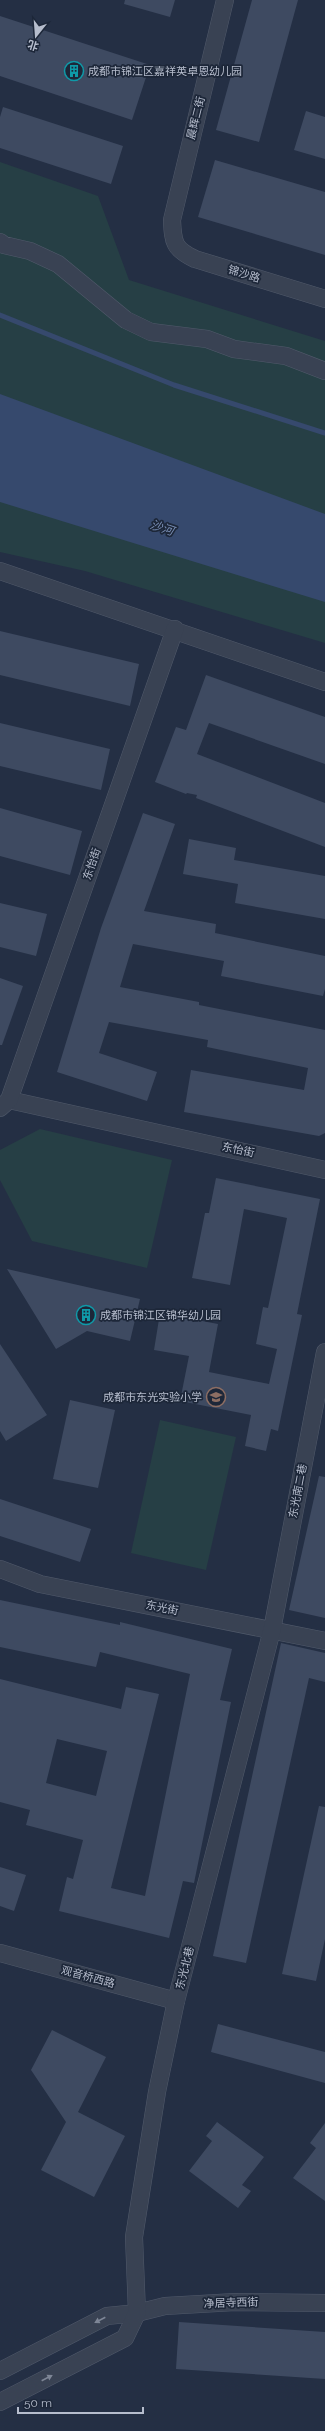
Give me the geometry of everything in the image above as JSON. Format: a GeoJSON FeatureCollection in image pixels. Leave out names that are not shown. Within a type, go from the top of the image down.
{"type":"FeatureCollection","features":[{"type":"Feature","properties":{"kind":"street","name":"晨辉二街"},"geometry":{"type":"LineString","coordinates":[[172,236],[172,220],[225,0]]}},
{"type":"Feature","properties":{"kind":"street","name":"锦沙路"},"geometry":{"type":"LineString","coordinates":[[172,236],[180,252],[195,259],[325,299]]}},
{"type":"Feature","properties":{"kind":"street"},"geometry":{"type":"LineString","coordinates":[[0,242],[30,252],[58,264],[126,320],[151,332],[207,339],[234,349],[286,356],[325,371]]}},
{"type":"Feature","properties":{"kind":"street"},"geometry":{"type":"LineString","coordinates":[[0,570],[175,629],[325,682]]}},
{"type":"Feature","properties":{"kind":"street","name":"东怡街"},"geometry":{"type":"LineString","coordinates":[[175,629],[5,1104],[325,1170]]}},
{"type":"Feature","properties":{"kind":"street","name":"东光南二巷"},"geometry":{"type":"LineString","coordinates":[[272,1630],[325,1352]]}},
{"type":"Feature","properties":{"kind":"street","name":"东光街"},"geometry":{"type":"LineString","coordinates":[[0,1569],[40,1584],[325,1641]]}},
{"type":"Feature","properties":{"kind":"street","name":"东光北巷"},"geometry":{"type":"LineString","coordinates":[[138,2313],[134,2237],[157,2092],[176,2001],[272,1630]]}},
{"type":"Feature","properties":{"kind":"street","name":"观音桥西路"},"geometry":{"type":"LineString","coordinates":[[0,1953],[176,2001]]}},
{"type":"Feature","properties":{"kind":"street","name":"净居寺西街"},"geometry":{"type":"LineString","coordinates":[[0,2371],[106,2316],[138,2313],[165,2306],[235,2302],[325,2302]]}},
{"type":"Feature","properties":{"kind":"street"},"geometry":{"type":"LineString","coordinates":[[0,2402],[126,2338],[138,2313]]}},
{"type":"Feature","properties":{"kind":"green space"},"geometry":{"type":"Polygon","coordinates":[[[0,162],[98,196],[129,280],[325,341],[325,643],[85,571],[0,552],[0,162]]]}},
{"type":"Feature","properties":{"kind":"green space"},"geometry":{"type":"Polygon","coordinates":[[[40,1129],[172,1160],[147,1268],[32,1241],[0,1180],[0,1150],[40,1129]]]}},
{"type":"Feature","properties":{"kind":"green space"},"geometry":{"type":"Polygon","coordinates":[[[160,1420],[236,1437],[206,1570],[131,1553],[160,1420]]]}},
{"type":"Feature","properties":{"kind":"water","name":"沙河"},"geometry":{"type":"Polygon","coordinates":[[[0,394],[325,514],[325,602],[0,502],[0,394]]]}},
{"type":"Feature","properties":{"kind":"building"},"geometry":{"type":"Polygon","coordinates":[[[125,0],[175,0],[170,17],[124,4],[125,0]]]}},
{"type":"Feature","properties":{"kind":"building"},"geometry":{"type":"Polygon","coordinates":[[[252,0],[298,0],[259,142],[216,130],[252,0]]]}},
{"type":"Feature","properties":{"kind":"building","name":"成都市锦江区嘉祥英卓恩幼儿园"},"geometry":{"type":"Polygon","coordinates":[[[0,16],[150,65],[132,120],[0,76],[0,16]]]}},
{"type":"Feature","properties":{"kind":"building"},"geometry":{"type":"Polygon","coordinates":[[[3,107],[123,146],[111,184],[0,148],[0,117],[3,107]]]}},
{"type":"Feature","properties":{"kind":"building"},"geometry":{"type":"Polygon","coordinates":[[[306,111],[325,117],[325,159],[294,150],[306,111]]]}},
{"type":"Feature","properties":{"kind":"building"},"geometry":{"type":"Polygon","coordinates":[[[215,160],[325,192],[325,255],[198,217],[215,160]]]}},
{"type":"Feature","properties":{"kind":"building"},"geometry":{"type":"Polygon","coordinates":[[[0,631],[139,664],[130,706],[0,675],[0,631]]]}},
{"type":"Feature","properties":{"kind":"building"},"geometry":{"type":"Polygon","coordinates":[[[206,675],[325,717],[325,764],[209,723],[197,754],[325,803],[325,847],[196,798],[197,795],[186,794],[155,782],[176,727],[186,730],[206,675]]]}},
{"type":"Feature","properties":{"kind":"building"},"geometry":{"type":"Polygon","coordinates":[[[0,723],[110,749],[101,790],[0,766],[0,723]]]}},
{"type":"Feature","properties":{"kind":"building"},"geometry":{"type":"Polygon","coordinates":[[[0,808],[82,831],[70,875],[0,856],[0,808]]]}},
{"type":"Feature","properties":{"kind":"building"},"geometry":{"type":"Polygon","coordinates":[[[143,813],[175,824],[144,911],[216,924],[215,933],[325,956],[325,989],[323,996],[221,976],[224,961],[133,944],[120,987],[199,1002],[199,1005],[325,1030],[325,1133],[319,1136],[184,1112],[191,1070],[304,1090],[308,1068],[207,1047],[208,1040],[109,1022],[99,1053],[157,1072],[147,1101],[57,1072],[101,928],[143,813]]]}},
{"type":"Feature","properties":{"kind":"building"},"geometry":{"type":"Polygon","coordinates":[[[189,839],[236,848],[234,860],[325,876],[325,919],[235,903],[238,884],[183,874],[189,839]]]}},
{"type":"Feature","properties":{"kind":"building"},"geometry":{"type":"Polygon","coordinates":[[[0,903],[47,914],[36,956],[0,947],[0,903]]]}},
{"type":"Feature","properties":{"kind":"building"},"geometry":{"type":"Polygon","coordinates":[[[0,978],[23,986],[2,1045],[0,1045],[0,978]]]}},
{"type":"Feature","properties":{"kind":"building"},"geometry":{"type":"Polygon","coordinates":[[[216,1178],[320,1199],[297,1314],[302,1315],[278,1431],[271,1429],[266,1451],[245,1446],[251,1415],[180,1401],[189,1356],[154,1350],[160,1313],[218,1324],[209,1372],[269,1384],[277,1349],[256,1344],[263,1307],[268,1308],[287,1218],[244,1209],[230,1285],[192,1278],[205,1213],[209,1213],[216,1178]]]}},
{"type":"Feature","properties":{"kind":"building","name":"成都市锦江区锦华幼儿园"},"geometry":{"type":"Polygon","coordinates":[[[7,1269],[140,1299],[130,1341],[87,1331],[56,1349],[7,1269]]]}},
{"type":"Feature","properties":{"kind":"building"},"geometry":{"type":"Polygon","coordinates":[[[0,1344],[47,1415],[6,1441],[0,1431],[0,1344]]]}},
{"type":"Feature","properties":{"kind":"building"},"geometry":{"type":"Polygon","coordinates":[[[70,1400],[115,1410],[98,1488],[53,1479],[70,1400]]]}},
{"type":"Feature","properties":{"kind":"building"},"geometry":{"type":"Polygon","coordinates":[[[319,1476],[325,1477],[325,1618],[289,1610],[319,1476]]]}},
{"type":"Feature","properties":{"kind":"building"},"geometry":{"type":"Polygon","coordinates":[[[0,1499],[91,1529],[80,1562],[0,1536],[0,1499]]]}},
{"type":"Feature","properties":{"kind":"building"},"geometry":{"type":"Polygon","coordinates":[[[0,1600],[120,1625],[120,1622],[232,1649],[220,1700],[231,1702],[194,1883],[183,1881],[169,1938],[59,1911],[67,1877],[73,1879],[83,1840],[26,1825],[30,1810],[0,1802],[0,1679],[121,1709],[126,1687],[159,1694],[111,1888],[145,1896],[190,1674],[100,1652],[96,1667],[0,1647],[0,1600]],[[57,1739],[46,1783],[96,1796],[107,1751],[57,1739]]]}},
{"type":"Feature","properties":{"kind":"building"},"geometry":{"type":"Polygon","coordinates":[[[281,1643],[325,1653],[325,1682],[309,1678],[246,1963],[213,1956],[281,1643]]]}},
{"type":"Feature","properties":{"kind":"building"},"geometry":{"type":"Polygon","coordinates":[[[319,1806],[325,1807],[325,1939],[316,1981],[282,1974],[319,1806]]]}},
{"type":"Feature","properties":{"kind":"building"},"geometry":{"type":"Polygon","coordinates":[[[0,1867],[26,1875],[14,1911],[0,1906],[0,1867]]]}},
{"type":"Feature","properties":{"kind":"building"},"geometry":{"type":"Polygon","coordinates":[[[218,2024],[325,2052],[325,2083],[211,2052],[218,2024]]]}},
{"type":"Feature","properties":{"kind":"building"},"geometry":{"type":"Polygon","coordinates":[[[52,2030],[106,2057],[78,2112],[125,2136],[94,2197],[41,2170],[66,2122],[31,2070],[52,2030]]]}},
{"type":"Feature","properties":{"kind":"building"},"geometry":{"type":"Polygon","coordinates":[[[217,2122],[264,2157],[242,2185],[251,2191],[238,2208],[189,2171],[212,2141],[206,2136],[217,2122]]]}},
{"type":"Feature","properties":{"kind":"building"},"geometry":{"type":"Polygon","coordinates":[[[325,2123],[325,2201],[293,2178],[316,2148],[310,2143],[325,2123]]]}},
{"type":"Feature","properties":{"kind":"building"},"geometry":{"type":"Polygon","coordinates":[[[179,2322],[325,2332],[325,2379],[176,2369],[179,2322]]]}},
{"type":"Feature","properties":{"kind":"waterway"},"geometry":{"type":"LineString","coordinates":[[0,315],[174,385],[325,433]]}},
{"type":"Feature","properties":{"kind":"place","name":"成都市锦江区嘉祥英卓恩幼儿园"},"geometry":{"type":"Point","coordinates":[74,71]}},
{"type":"Feature","properties":{"kind":"place","name":"成都市锦江区锦华幼儿园"},"geometry":{"type":"Point","coordinates":[86,1315]}},
{"type":"Feature","properties":{"kind":"place","name":"成都市东光实验小学"},"geometry":{"type":"Point","coordinates":[216,1397]}}]}
